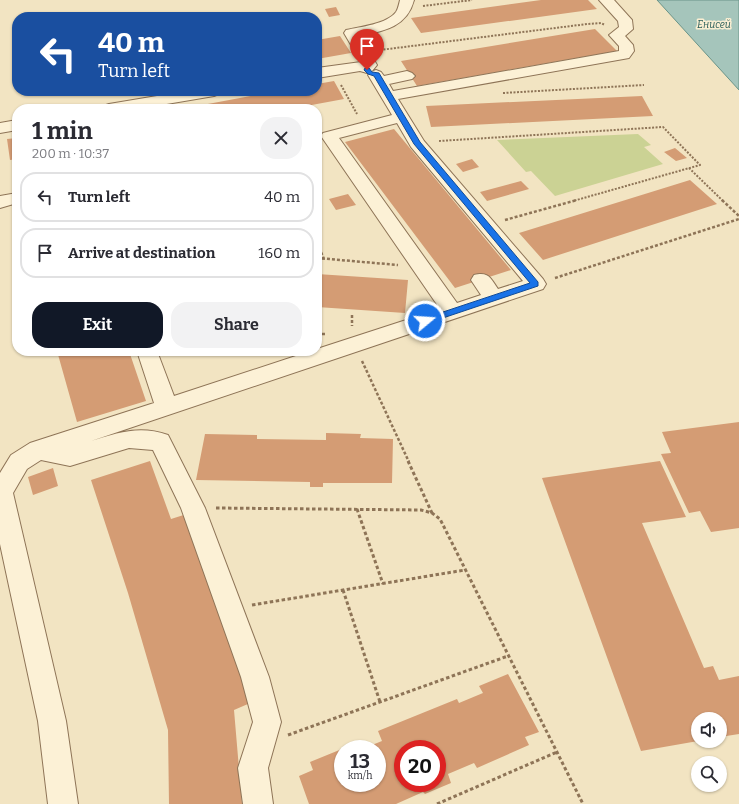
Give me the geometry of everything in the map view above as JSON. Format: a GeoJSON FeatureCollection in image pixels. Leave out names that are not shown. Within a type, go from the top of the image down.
{"type":"FeatureCollection","features":[{"type":"Feature","properties":{"kind":"lane"},"geometry":{"type":"LineString","coordinates":[[389,96],[624,55],[627,51],[626,45],[616,35],[626,29],[625,20],[606,0]]}},
{"type":"Feature","properties":{"kind":"lane"},"geometry":{"type":"LineString","coordinates":[[322,355],[536,284],[417,142],[351,33],[372,29],[392,20],[402,14],[406,4]]}},
{"type":"Feature","properties":{"kind":"lane"},"geometry":{"type":"LineString","coordinates":[[322,72],[360,66],[407,76]]}},
{"type":"Feature","properties":{"kind":"lane"},"geometry":{"type":"LineString","coordinates":[[138,104],[185,96]]}},
{"type":"Feature","properties":{"kind":"lane"},"geometry":{"type":"LineString","coordinates":[[401,117],[329,136],[453,312]]}},
{"type":"Feature","properties":{"kind":"lane"},"geometry":{"type":"LineString","coordinates":[[0,128],[12,126]]}},
{"type":"Feature","properties":{"kind":"lane"},"geometry":{"type":"LineString","coordinates":[[0,202],[12,199]]}},
{"type":"Feature","properties":{"kind":"lane"},"geometry":{"type":"LineString","coordinates":[[481,280],[494,298]]}},
{"type":"Feature","properties":{"kind":"lane"},"geometry":{"type":"LineString","coordinates":[[149,356],[166,406]]}},
{"type":"Feature","properties":{"kind":"lane"},"geometry":{"type":"LineString","coordinates":[[63,804],[52,721],[1,489],[18,462],[38,450],[318,356]]}},
{"type":"Feature","properties":{"kind":"lane"},"geometry":{"type":"LineString","coordinates":[[38,450],[70,457],[129,439],[160,441],[194,508],[255,677],[267,722],[253,768],[258,804]]}},
{"type":"Feature","properties":{"kind":"path"},"geometry":{"type":"LineString","coordinates":[[406,4],[472,0]]}},
{"type":"Feature","properties":{"kind":"path"},"geometry":{"type":"LineString","coordinates":[[371,68],[587,24],[601,23],[616,35]]}},
{"type":"Feature","properties":{"kind":"path"},"geometry":{"type":"LineString","coordinates":[[334,70],[357,114]]}},
{"type":"Feature","properties":{"kind":"path"},"geometry":{"type":"LineString","coordinates":[[502,93],[644,85]]}},
{"type":"Feature","properties":{"kind":"path"},"geometry":{"type":"LineString","coordinates":[[417,142],[663,127],[700,165],[487,225]]}},
{"type":"Feature","properties":{"kind":"path"},"geometry":{"type":"LineString","coordinates":[[536,284],[739,217],[689,168]]}},
{"type":"Feature","properties":{"kind":"path"},"geometry":{"type":"LineString","coordinates":[[322,254],[324,259],[422,267]]}},
{"type":"Feature","properties":{"kind":"path"},"geometry":{"type":"LineString","coordinates":[[354,344],[432,513]]}},
{"type":"Feature","properties":{"kind":"path"},"geometry":{"type":"LineString","coordinates":[[194,508],[421,510],[432,513],[440,519],[583,804]]}},
{"type":"Feature","properties":{"kind":"path"},"geometry":{"type":"LineString","coordinates":[[357,509],[383,584]]}},
{"type":"Feature","properties":{"kind":"path"},"geometry":{"type":"LineString","coordinates":[[230,609],[465,570]]}},
{"type":"Feature","properties":{"kind":"path"},"geometry":{"type":"LineString","coordinates":[[343,590],[380,702]]}},
{"type":"Feature","properties":{"kind":"path"},"geometry":{"type":"LineString","coordinates":[[260,745],[508,656]]}},
{"type":"Feature","properties":{"kind":"path"},"geometry":{"type":"LineString","coordinates":[[437,804],[556,752]]}},
{"type":"Feature","properties":{"kind":"green space"},"geometry":{"type":"Polygon","coordinates":[[[638,134],[651,145],[644,147],[663,164],[555,196],[531,171],[526,172],[497,140],[638,134]]]}},
{"type":"Feature","properties":{"kind":"water","name":"Енисей"},"geometry":{"type":"Polygon","coordinates":[[[657,0],[739,0],[739,90],[657,0]]]}},
{"type":"Feature","properties":{"kind":"building"},"geometry":{"type":"Polygon","coordinates":[[[541,0],[588,0],[597,9],[421,33],[411,18],[541,0]]]}},
{"type":"Feature","properties":{"kind":"building"},"geometry":{"type":"Polygon","coordinates":[[[336,7],[340,15],[329,17],[325,9],[336,7]]]}},
{"type":"Feature","properties":{"kind":"building"},"geometry":{"type":"Polygon","coordinates":[[[595,29],[617,51],[417,86],[401,61],[595,29]]]}},
{"type":"Feature","properties":{"kind":"building"},"geometry":{"type":"Polygon","coordinates":[[[340,36],[351,53],[322,58],[322,39],[340,36]]]}},
{"type":"Feature","properties":{"kind":"building"},"geometry":{"type":"Polygon","coordinates":[[[334,81],[344,99],[317,104],[208,104],[251,96],[322,96],[322,83],[334,81]]]}},
{"type":"Feature","properties":{"kind":"building"},"geometry":{"type":"Polygon","coordinates":[[[642,96],[653,116],[431,127],[426,106],[642,96]]]}},
{"type":"Feature","properties":{"kind":"building"},"geometry":{"type":"Polygon","coordinates":[[[394,129],[511,270],[455,288],[345,142],[394,129]]]}},
{"type":"Feature","properties":{"kind":"building"},"geometry":{"type":"Polygon","coordinates":[[[12,138],[12,160],[10,160],[7,139],[12,138]]]}},
{"type":"Feature","properties":{"kind":"building"},"geometry":{"type":"Polygon","coordinates":[[[675,148],[687,158],[676,161],[664,152],[675,148]]]}},
{"type":"Feature","properties":{"kind":"building"},"geometry":{"type":"Polygon","coordinates":[[[472,159],[479,167],[463,172],[456,164],[472,159]]]}},
{"type":"Feature","properties":{"kind":"building"},"geometry":{"type":"Polygon","coordinates":[[[690,180],[717,204],[543,260],[519,233],[690,180]]]}},
{"type":"Feature","properties":{"kind":"building"},"geometry":{"type":"Polygon","coordinates":[[[521,181],[529,189],[487,201],[480,192],[521,181]]]}},
{"type":"Feature","properties":{"kind":"building"},"geometry":{"type":"Polygon","coordinates":[[[348,194],[356,205],[336,210],[329,199],[348,194]]]}},
{"type":"Feature","properties":{"kind":"building"},"geometry":{"type":"Polygon","coordinates":[[[322,274],[408,280],[405,313],[322,307],[322,274]]]}},
{"type":"Feature","properties":{"kind":"building"},"geometry":{"type":"Polygon","coordinates":[[[58,356],[131,356],[146,401],[77,422],[58,356]]]}},
{"type":"Feature","properties":{"kind":"building"},"geometry":{"type":"Polygon","coordinates":[[[739,422],[739,528],[711,532],[700,511],[689,513],[661,454],[671,453],[662,432],[739,422]]]}},
{"type":"Feature","properties":{"kind":"building"},"geometry":{"type":"Polygon","coordinates":[[[326,433],[361,434],[360,438],[393,439],[392,483],[323,483],[323,487],[310,487],[310,482],[196,480],[205,434],[257,435],[257,439],[326,440],[326,433]]]}},
{"type":"Feature","properties":{"kind":"building"},"geometry":{"type":"Polygon","coordinates":[[[150,461],[171,519],[190,513],[257,700],[234,710],[242,804],[169,804],[168,730],[128,593],[91,480],[150,461]]]}},
{"type":"Feature","properties":{"kind":"building"},"geometry":{"type":"Polygon","coordinates":[[[660,461],[686,517],[642,523],[704,668],[713,666],[719,680],[739,676],[739,734],[727,736],[727,712],[691,712],[691,742],[641,751],[542,478],[660,461]]]}},
{"type":"Feature","properties":{"kind":"building"},"geometry":{"type":"Polygon","coordinates":[[[53,468],[58,486],[33,495],[28,477],[53,468]]]}},
{"type":"Feature","properties":{"kind":"building"},"geometry":{"type":"Polygon","coordinates":[[[508,674],[539,732],[525,737],[529,745],[477,768],[474,763],[448,774],[451,783],[446,785],[446,740],[394,740],[394,792],[423,792],[396,804],[309,804],[299,776],[313,770],[310,762],[334,752],[334,792],[386,792],[386,740],[382,740],[378,731],[457,699],[459,703],[483,693],[479,686],[508,674]]]}},
{"type":"Feature","properties":{"kind":"route"},"geometry":{"type":"LineString","coordinates":[[367,70],[370,73],[376,74],[417,142],[536,284],[425,321]]}}]}
